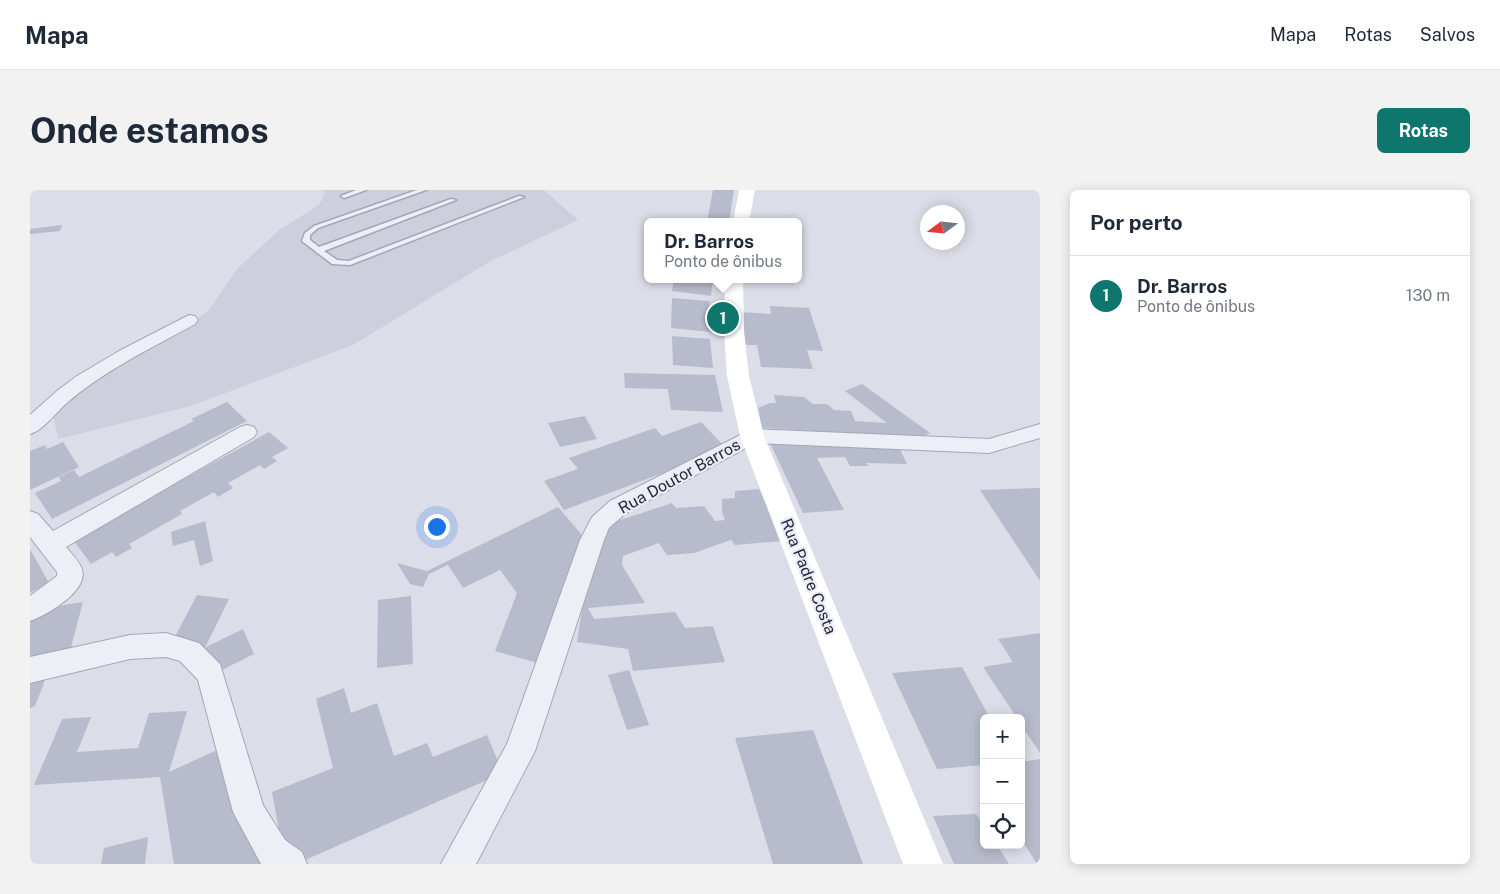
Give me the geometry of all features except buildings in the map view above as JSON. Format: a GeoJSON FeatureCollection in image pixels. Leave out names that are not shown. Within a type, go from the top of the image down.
{"type":"FeatureCollection","features":[{"type":"Feature","properties":{"kind":"street"},"geometry":{"type":"LineString","coordinates":[[741,218],[747,190]]}},
{"type":"Feature","properties":{"kind":"street","name":"Rua Padre Costa"},"geometry":{"type":"LineString","coordinates":[[734,283],[734,331],[738,376],[752,436],[923,864]]}},
{"type":"Feature","properties":{"kind":"street"},"geometry":{"type":"LineString","coordinates":[[30,427],[39,416],[72,388],[189,320]]}},
{"type":"Feature","properties":{"kind":"street"},"geometry":{"type":"LineString","coordinates":[[50,544],[247,432]]}},
{"type":"Feature","properties":{"kind":"street","name":"Rua Doutor Barros"},"geometry":{"type":"LineString","coordinates":[[458,864],[520,751],[592,540],[600,523],[618,507],[752,436],[989,446],[1040,432]]}},
{"type":"Feature","properties":{"kind":"street"},"geometry":{"type":"LineString","coordinates":[[30,520],[70,570],[70,580],[60,590],[30,610]]}},
{"type":"Feature","properties":{"kind":"street"},"geometry":{"type":"LineString","coordinates":[[30,670],[130,647],[166,645],[189,652],[210,673],[249,812],[273,852],[290,864]]}},
{"type":"Feature","properties":{"kind":"lane"},"geometry":{"type":"LineString","coordinates":[[344,196],[363,190]]}},
{"type":"Feature","properties":{"kind":"lane"},"geometry":{"type":"LineString","coordinates":[[423,190],[316,227],[307,234],[306,241],[335,262],[350,263],[521,197]]}},
{"type":"Feature","properties":{"kind":"lane"},"geometry":{"type":"LineString","coordinates":[[319,250],[453,200]]}},
{"type":"Feature","properties":{"kind":"shaded area"},"geometry":{"type":"Polygon","coordinates":[[[323,190],[544,190],[578,220],[489,262],[353,345],[191,406],[58,439],[53,414],[81,388],[191,324],[209,310],[237,269],[279,230],[319,205],[325,193],[323,190]]]}},
{"type":"Feature","properties":{"kind":"place","name":"Dr. Barros"},"geometry":{"type":"Point","coordinates":[723,318]}}]}
